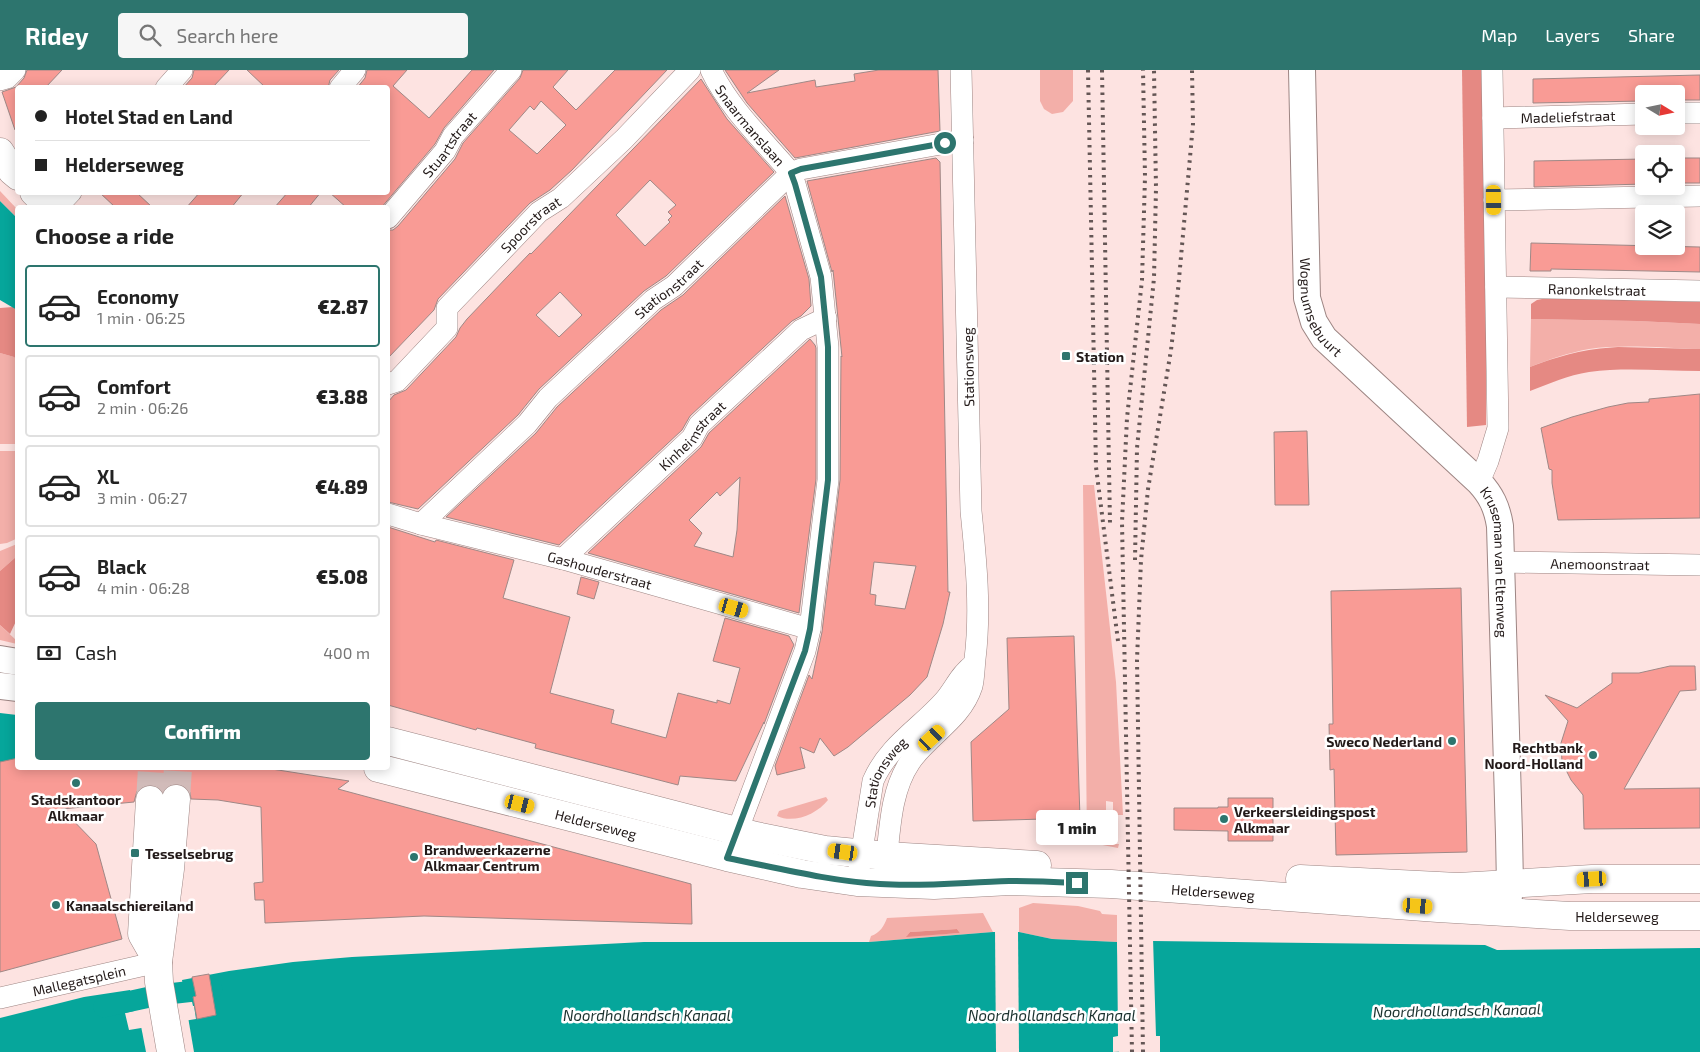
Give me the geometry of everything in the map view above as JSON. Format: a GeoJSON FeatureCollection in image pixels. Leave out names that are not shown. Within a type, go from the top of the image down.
{"type":"FeatureCollection","features":[{"type":"Feature","properties":{"kind":"main road"},"geometry":{"type":"LineString","coordinates":[[0,152],[15,174]]}},
{"type":"Feature","properties":{"kind":"main road"},"geometry":{"type":"LineString","coordinates":[[37,195],[47,205]]}},
{"type":"Feature","properties":{"kind":"main road","name":"Helderseweg"},"geometry":{"type":"LineString","coordinates":[[390,741],[739,825],[825,850],[874,855],[1458,887],[1509,898],[1570,916],[1700,916]]}},
{"type":"Feature","properties":{"kind":"main road","name":"Helderseweg"},"geometry":{"type":"LineString","coordinates":[[386,770],[727,858],[802,874],[870,883],[934,885],[1010,881],[1111,884],[1438,908],[1509,898],[1592,879],[1700,880]]}},
{"type":"Feature","properties":{"kind":"main road"},"geometry":{"type":"LineString","coordinates":[[163,800],[142,934],[158,972],[170,1052]]}},
{"type":"Feature","properties":{"kind":"street"},"geometry":{"type":"LineString","coordinates":[[0,80],[7,78],[15,70]]}},
{"type":"Feature","properties":{"kind":"street"},"geometry":{"type":"LineString","coordinates":[[169,85],[182,70]]}},
{"type":"Feature","properties":{"kind":"street"},"geometry":{"type":"LineString","coordinates":[[342,85],[355,70]]}},
{"type":"Feature","properties":{"kind":"street","name":"Stuartstraat"},"geometry":{"type":"LineString","coordinates":[[390,216],[445,151],[453,136],[511,70]]}},
{"type":"Feature","properties":{"kind":"street","name":"Spoorstraat"},"geometry":{"type":"LineString","coordinates":[[390,383],[397,381],[447,328],[447,308],[532,219],[539,212],[561,198],[610,152],[690,70]]}},
{"type":"Feature","properties":{"kind":"street","name":"Snaarmanslaan"},"geometry":{"type":"LineString","coordinates":[[711,70],[717,83],[740,113],[791,173],[821,277],[828,347],[828,480],[810,629],[805,651],[739,825]]}},
{"type":"Feature","properties":{"kind":"street","name":"Stationsweg"},"geometry":{"type":"LineString","coordinates":[[870,883],[874,855],[874,781],[878,770],[885,759],[905,738],[932,715],[968,669],[975,664],[978,611],[976,566],[970,511],[961,70]]}},
{"type":"Feature","properties":{"kind":"street","name":"Wognumsebuurt"},"geometry":{"type":"LineString","coordinates":[[1302,70],[1307,298],[1314,322],[1324,338],[1479,482]]}},
{"type":"Feature","properties":{"kind":"street","name":"Kruseman van Eltenweg"},"geometry":{"type":"LineString","coordinates":[[1492,70],[1498,428],[1490,456],[1479,482],[1491,497],[1498,514],[1500,526],[1509,898]]}},
{"type":"Feature","properties":{"kind":"street"},"geometry":{"type":"LineString","coordinates":[[1685,113],[1700,113]]}},
{"type":"Feature","properties":{"kind":"street","name":"Madeliefstraat"},"geometry":{"type":"LineString","coordinates":[[1493,118],[1635,114]]}},
{"type":"Feature","properties":{"kind":"street","name":"Stationstraat"},"geometry":{"type":"LineString","coordinates":[[421,524],[527,424],[548,398],[653,300],[674,286],[791,173],[801,169],[963,140]]}},
{"type":"Feature","properties":{"kind":"street"},"geometry":{"type":"LineString","coordinates":[[59,205],[68,195]]}},
{"type":"Feature","properties":{"kind":"street"},"geometry":{"type":"LineString","coordinates":[[1494,200],[1700,196]]}},
{"type":"Feature","properties":{"kind":"street","name":"Ranonkelstraat"},"geometry":{"type":"LineString","coordinates":[[1496,287],[1700,291]]}},
{"type":"Feature","properties":{"kind":"street","name":"Kinheimstraat"},"geometry":{"type":"LineString","coordinates":[[563,559],[692,438],[699,425],[801,330],[826,318]]}},
{"type":"Feature","properties":{"kind":"street","name":"Gashouderstraat"},"geometry":{"type":"LineString","coordinates":[[390,515],[563,559],[810,629]]}},
{"type":"Feature","properties":{"kind":"street","name":"Anemoonstraat"},"geometry":{"type":"LineString","coordinates":[[1500,562],[1700,565]]}},
{"type":"Feature","properties":{"kind":"street"},"geometry":{"type":"LineString","coordinates":[[0,659],[15,662]]}},
{"type":"Feature","properties":{"kind":"street"},"geometry":{"type":"LineString","coordinates":[[0,686],[15,688]]}},
{"type":"Feature","properties":{"kind":"street"},"geometry":{"type":"LineString","coordinates":[[727,858],[739,825]]}},
{"type":"Feature","properties":{"kind":"street","name":"Mallegatsplein"},"geometry":{"type":"LineString","coordinates":[[0,998],[158,972]]}},
{"type":"Feature","properties":{"kind":"shaded area"},"geometry":{"type":"Polygon","coordinates":[[[1040,70],[1073,70],[1073,101],[1063,112],[1052,114],[1044,109],[1040,101],[1040,70]]]}},
{"type":"Feature","properties":{"kind":"shaded area"},"geometry":{"type":"Polygon","coordinates":[[[1462,70],[1483,70],[1486,175],[1486,425],[1467,427],[1462,70]]]}},
{"type":"Feature","properties":{"kind":"shaded area"},"geometry":{"type":"Polygon","coordinates":[[[0,191],[15,207],[15,216],[0,201],[0,191]]]}},
{"type":"Feature","properties":{"kind":"shaded area"},"geometry":{"type":"Polygon","coordinates":[[[1547,298],[1700,302],[1700,324],[1531,319],[1531,304],[1537,300],[1547,298]]]}},
{"type":"Feature","properties":{"kind":"shaded area"},"geometry":{"type":"Polygon","coordinates":[[[0,308],[15,308],[15,358],[0,353],[0,308]]]}},
{"type":"Feature","properties":{"kind":"shaded area"},"geometry":{"type":"Polygon","coordinates":[[[1531,319],[1700,324],[1700,349],[1615,347],[1589,349],[1566,354],[1530,367],[1531,319]]]}},
{"type":"Feature","properties":{"kind":"shaded area"},"geometry":{"type":"Polygon","coordinates":[[[1618,347],[1700,349],[1700,371],[1630,369],[1589,372],[1566,377],[1530,391],[1530,367],[1573,353],[1618,347]]]}},
{"type":"Feature","properties":{"kind":"shaded area"},"geometry":{"type":"Polygon","coordinates":[[[0,353],[15,358],[15,444],[0,444],[0,353]]]}},
{"type":"Feature","properties":{"kind":"shaded area"},"geometry":{"type":"Polygon","coordinates":[[[0,451],[15,451],[15,539],[0,544],[0,451]]]}},
{"type":"Feature","properties":{"kind":"shaded area"},"geometry":{"type":"Polygon","coordinates":[[[1083,485],[1094,485],[1116,682],[1123,815],[1113,815],[1113,802],[1106,801],[1106,838],[1110,844],[1119,844],[1118,848],[1087,842],[1083,485]]]}},
{"type":"Feature","properties":{"kind":"shaded area"},"geometry":{"type":"Polygon","coordinates":[[[15,545],[15,558],[0,571],[0,551],[15,545]]]}},
{"type":"Feature","properties":{"kind":"shaded area"},"geometry":{"type":"Polygon","coordinates":[[[15,558],[15,623],[10,634],[0,625],[0,571],[15,558]]]}},
{"type":"Feature","properties":{"kind":"shaded area"},"geometry":{"type":"Polygon","coordinates":[[[0,625],[15,639],[15,644],[0,640],[0,625]]]}},
{"type":"Feature","properties":{"kind":"shaded area"},"geometry":{"type":"Polygon","coordinates":[[[826,797],[828,800],[818,810],[805,816],[791,819],[777,816],[779,811],[826,797]]]}},
{"type":"Feature","properties":{"kind":"shaded area"},"geometry":{"type":"Polygon","coordinates":[[[1033,903],[1078,906],[1100,911],[1102,914],[1117,915],[1117,942],[1052,939],[1019,932],[1019,908],[1033,903]]]}},
{"type":"Feature","properties":{"kind":"shaded area"},"geometry":{"type":"Polygon","coordinates":[[[983,913],[993,932],[869,942],[871,936],[881,929],[887,918],[983,913]],[[957,929],[910,932],[907,936],[960,933],[957,929]]]}},
{"type":"Feature","properties":{"kind":"shaded area"},"geometry":{"type":"Polygon","coordinates":[[[957,929],[960,933],[906,937],[910,932],[957,929]]]}},
{"type":"Feature","properties":{"kind":"water"},"geometry":{"type":"Polygon","coordinates":[[[0,201],[15,216],[15,309],[0,300],[0,201]]]}},
{"type":"Feature","properties":{"kind":"water"},"geometry":{"type":"Polygon","coordinates":[[[0,713],[15,715],[15,770],[62,770],[0,783],[0,713]]]}},
{"type":"Feature","properties":{"kind":"water"},"geometry":{"type":"Polygon","coordinates":[[[993,932],[1019,932],[1052,939],[1117,942],[1118,956],[1153,956],[1153,941],[1485,945],[1497,950],[1700,948],[1700,1052],[1155,1052],[1154,1048],[1119,1048],[1119,1052],[0,1052],[0,1018],[84,997],[130,990],[134,1011],[125,1013],[129,1030],[196,1019],[191,997],[185,998],[182,980],[293,962],[352,957],[644,942],[869,942],[993,932]]]}},
{"type":"Feature","properties":{"kind":"pier"},"geometry":{"type":"Polygon","coordinates":[[[1018,930],[1019,1052],[996,1052],[995,931],[1018,930]]]}},
{"type":"Feature","properties":{"kind":"pier"},"geometry":{"type":"Polygon","coordinates":[[[1153,938],[1156,1036],[1160,1036],[1160,1052],[1152,1052],[1152,1050],[1113,1052],[1113,1037],[1118,1036],[1117,939],[1119,941],[1120,954],[1151,954],[1151,940],[1153,938]]]}},
{"type":"Feature","properties":{"kind":"pier"},"geometry":{"type":"Polygon","coordinates":[[[188,1017],[194,1052],[146,1052],[141,1026],[188,1017]]]}},
{"type":"Feature","properties":{"kind":"building"},"geometry":{"type":"Polygon","coordinates":[[[27,70],[62,70],[48,85],[18,85],[24,78],[27,70]]]}},
{"type":"Feature","properties":{"kind":"building"},"geometry":{"type":"Polygon","coordinates":[[[194,70],[229,70],[215,85],[186,85],[192,78],[194,70]]]}},
{"type":"Feature","properties":{"kind":"building"},"geometry":{"type":"Polygon","coordinates":[[[247,70],[339,70],[330,80],[329,85],[263,85],[247,70]]]}},
{"type":"Feature","properties":{"kind":"building"},"geometry":{"type":"Polygon","coordinates":[[[367,70],[407,70],[393,86],[429,118],[472,70],[494,70],[444,128],[435,144],[384,205],[344,205],[332,195],[390,195],[390,85],[359,85],[365,78],[367,70]]]}},
{"type":"Feature","properties":{"kind":"building"},"geometry":{"type":"Polygon","coordinates":[[[523,70],[568,70],[553,87],[576,110],[615,70],[667,70],[572,170],[550,190],[530,203],[438,299],[434,310],[390,356],[390,230],[398,226],[455,159],[463,143],[520,78],[523,70]],[[541,101],[534,110],[530,106],[509,130],[537,154],[566,125],[541,101]]]}},
{"type":"Feature","properties":{"kind":"building"},"geometry":{"type":"Polygon","coordinates":[[[725,70],[779,70],[747,93],[815,80],[816,87],[855,81],[854,74],[879,70],[938,70],[940,131],[795,158],[747,103],[725,70]]]}},
{"type":"Feature","properties":{"kind":"building"},"geometry":{"type":"Polygon","coordinates":[[[1700,75],[1700,100],[1685,100],[1685,85],[1635,85],[1635,101],[1533,103],[1533,79],[1700,75]]]}},
{"type":"Feature","properties":{"kind":"building"},"geometry":{"type":"Polygon","coordinates":[[[701,79],[727,119],[774,172],[666,276],[644,291],[539,389],[518,415],[418,509],[390,502],[390,400],[394,395],[406,390],[456,337],[467,319],[701,79]],[[650,180],[616,215],[645,246],[670,222],[668,220],[672,216],[668,212],[676,205],[650,180]],[[560,292],[536,315],[559,337],[582,315],[560,292]]]}},
{"type":"Feature","properties":{"kind":"building"},"geometry":{"type":"Polygon","coordinates":[[[15,87],[15,130],[2,92],[15,87]]]}},
{"type":"Feature","properties":{"kind":"building"},"geometry":{"type":"Polygon","coordinates":[[[936,158],[940,162],[948,592],[950,592],[943,624],[927,677],[910,695],[848,747],[834,756],[820,738],[814,753],[800,747],[805,768],[777,775],[775,766],[809,675],[812,679],[822,632],[840,480],[842,357],[833,270],[832,272],[807,181],[936,158]],[[874,562],[870,594],[876,595],[875,605],[905,609],[916,566],[874,562]]]}},
{"type":"Feature","properties":{"kind":"building"},"geometry":{"type":"Polygon","coordinates":[[[1685,158],[1700,158],[1700,183],[1685,183],[1685,158]]]}},
{"type":"Feature","properties":{"kind":"building"},"geometry":{"type":"Polygon","coordinates":[[[1635,159],[1635,184],[1534,187],[1534,161],[1635,159]]]}},
{"type":"Feature","properties":{"kind":"building"},"geometry":{"type":"Polygon","coordinates":[[[102,195],[139,195],[150,205],[113,205],[102,195]]]}},
{"type":"Feature","properties":{"kind":"building"},"geometry":{"type":"Polygon","coordinates":[[[197,195],[242,195],[233,205],[189,205],[197,195]]]}},
{"type":"Feature","properties":{"kind":"building"},"geometry":{"type":"Polygon","coordinates":[[[285,195],[319,195],[310,205],[277,205],[285,195]]]}},
{"type":"Feature","properties":{"kind":"building"},"geometry":{"type":"Polygon","coordinates":[[[785,196],[809,279],[811,306],[801,316],[792,321],[690,416],[682,430],[559,545],[446,517],[536,433],[557,407],[661,310],[683,295],[785,196]]]}},
{"type":"Feature","properties":{"kind":"building"},"geometry":{"type":"Polygon","coordinates":[[[1531,243],[1635,245],[1635,255],[1685,255],[1685,247],[1700,247],[1700,272],[1551,269],[1551,271],[1530,271],[1531,243]]]}},
{"type":"Feature","properties":{"kind":"building"},"geometry":{"type":"Polygon","coordinates":[[[810,339],[816,348],[816,479],[799,613],[588,553],[701,447],[709,433],[810,339]],[[740,477],[720,496],[717,492],[689,520],[702,533],[694,546],[733,557],[737,530],[740,477]]]}},
{"type":"Feature","properties":{"kind":"building"},"geometry":{"type":"Polygon","coordinates":[[[1700,394],[1700,518],[1558,520],[1552,483],[1552,470],[1549,469],[1541,428],[1608,407],[1628,403],[1649,402],[1649,399],[1700,394]]]}},
{"type":"Feature","properties":{"kind":"building"},"geometry":{"type":"Polygon","coordinates":[[[1307,431],[1309,505],[1275,505],[1274,432],[1307,431]]]}},
{"type":"Feature","properties":{"kind":"building"},"geometry":{"type":"Polygon","coordinates":[[[390,528],[435,542],[436,540],[514,560],[503,598],[570,617],[550,693],[614,710],[611,723],[666,738],[678,693],[717,703],[717,700],[730,704],[740,668],[713,661],[725,618],[789,636],[794,645],[764,724],[764,722],[736,781],[680,776],[678,785],[535,748],[536,744],[477,728],[476,730],[390,706],[390,528]]]}},
{"type":"Feature","properties":{"kind":"building"},"geometry":{"type":"Polygon","coordinates":[[[581,577],[599,582],[594,599],[577,594],[581,577]]]}},
{"type":"Feature","properties":{"kind":"building"},"geometry":{"type":"Polygon","coordinates":[[[1461,588],[1467,852],[1336,855],[1334,769],[1330,770],[1329,724],[1333,724],[1331,591],[1461,588]]]}},
{"type":"Feature","properties":{"kind":"building"},"geometry":{"type":"Polygon","coordinates":[[[1074,636],[1080,818],[973,821],[971,742],[1009,709],[1007,638],[1074,636]]]}},
{"type":"Feature","properties":{"kind":"building"},"geometry":{"type":"Polygon","coordinates":[[[1670,666],[1695,666],[1696,690],[1680,691],[1624,789],[1700,788],[1700,828],[1584,829],[1583,795],[1571,780],[1562,762],[1561,743],[1568,721],[1545,695],[1577,708],[1612,683],[1612,673],[1639,673],[1670,666]]]}},
{"type":"Feature","properties":{"kind":"building"},"geometry":{"type":"Polygon","coordinates":[[[15,759],[15,770],[278,770],[349,781],[338,789],[691,884],[692,924],[424,916],[265,923],[264,900],[255,900],[254,883],[263,882],[261,807],[218,800],[191,799],[190,792],[178,784],[169,785],[163,791],[150,784],[143,786],[137,791],[134,802],[62,809],[96,844],[122,939],[0,972],[0,762],[15,759]]]}},
{"type":"Feature","properties":{"kind":"building","name":"Verkeersleidingspost Alkmaar"},"geometry":{"type":"Polygon","coordinates":[[[1228,798],[1273,798],[1273,841],[1228,841],[1228,831],[1174,830],[1174,808],[1228,807],[1228,798]]]}},
{"type":"Feature","properties":{"kind":"building"},"geometry":{"type":"Polygon","coordinates":[[[209,974],[216,1015],[197,1019],[193,997],[196,996],[192,977],[209,974]]]}},
{"type":"Feature","properties":{"kind":"waterway","name":"Noordhollandsch Kanaal"},"geometry":{"type":"LineString","coordinates":[[104,1007],[159,995],[212,989]]}},
{"type":"Feature","properties":{"kind":"tunnel"},"geometry":{"type":"LineString","coordinates":[[150,800],[152,770]]}},
{"type":"Feature","properties":{"kind":"tunnel"},"geometry":{"type":"LineString","coordinates":[[176,799],[178,770]]}},
{"type":"Feature","properties":{"kind":"railway"},"geometry":{"type":"LineString","coordinates":[[1088,70],[1096,467],[1118,641]]}},
{"type":"Feature","properties":{"kind":"railway"},"geometry":{"type":"LineString","coordinates":[[1102,70],[1110,524]]}},
{"type":"Feature","properties":{"kind":"railway"},"geometry":{"type":"LineString","coordinates":[[1132,1052],[1122,522],[1127,418],[1142,280],[1145,177],[1143,70]]}},
{"type":"Feature","properties":{"kind":"railway"},"geometry":{"type":"LineString","coordinates":[[1135,560],[1137,448],[1154,278],[1156,188],[1154,70]]}},
{"type":"Feature","properties":{"kind":"railway"},"geometry":{"type":"LineString","coordinates":[[1143,1052],[1137,660],[1141,560],[1148,489],[1171,350],[1178,290],[1193,124],[1192,70]]}},
{"type":"Feature","properties":{"kind":"place","name":"Station"},"geometry":{"type":"Point","coordinates":[1066,356]}},
{"type":"Feature","properties":{"kind":"place","name":"Sweco Nederland"},"geometry":{"type":"Point","coordinates":[1452,741]}},
{"type":"Feature","properties":{"kind":"place","name":"Rechtbank Noord-Holland"},"geometry":{"type":"Point","coordinates":[1593,755]}},
{"type":"Feature","properties":{"kind":"place","name":"Stadskantoor Alkmaar"},"geometry":{"type":"Point","coordinates":[76,783]}},
{"type":"Feature","properties":{"kind":"place","name":"Verkeersleidingspost Alkmaar"},"geometry":{"type":"Point","coordinates":[1224,819]}},
{"type":"Feature","properties":{"kind":"place","name":"Tesselsebrug"},"geometry":{"type":"Point","coordinates":[135,853]}},
{"type":"Feature","properties":{"kind":"place","name":"Brandweerkazerne Alkmaar Centrum"},"geometry":{"type":"Point","coordinates":[414,857]}},
{"type":"Feature","properties":{"kind":"place","name":"Kanaalschiereiland"},"geometry":{"type":"Point","coordinates":[56,905]}},
{"type":"Feature","properties":{"kind":"route"},"geometry":{"type":"LineString","coordinates":[[945,143],[801,169],[791,173],[821,277],[828,347],[828,480],[810,629],[805,651],[727,858],[802,874],[883,884],[934,885],[1010,881],[1077,883]]}}]}
